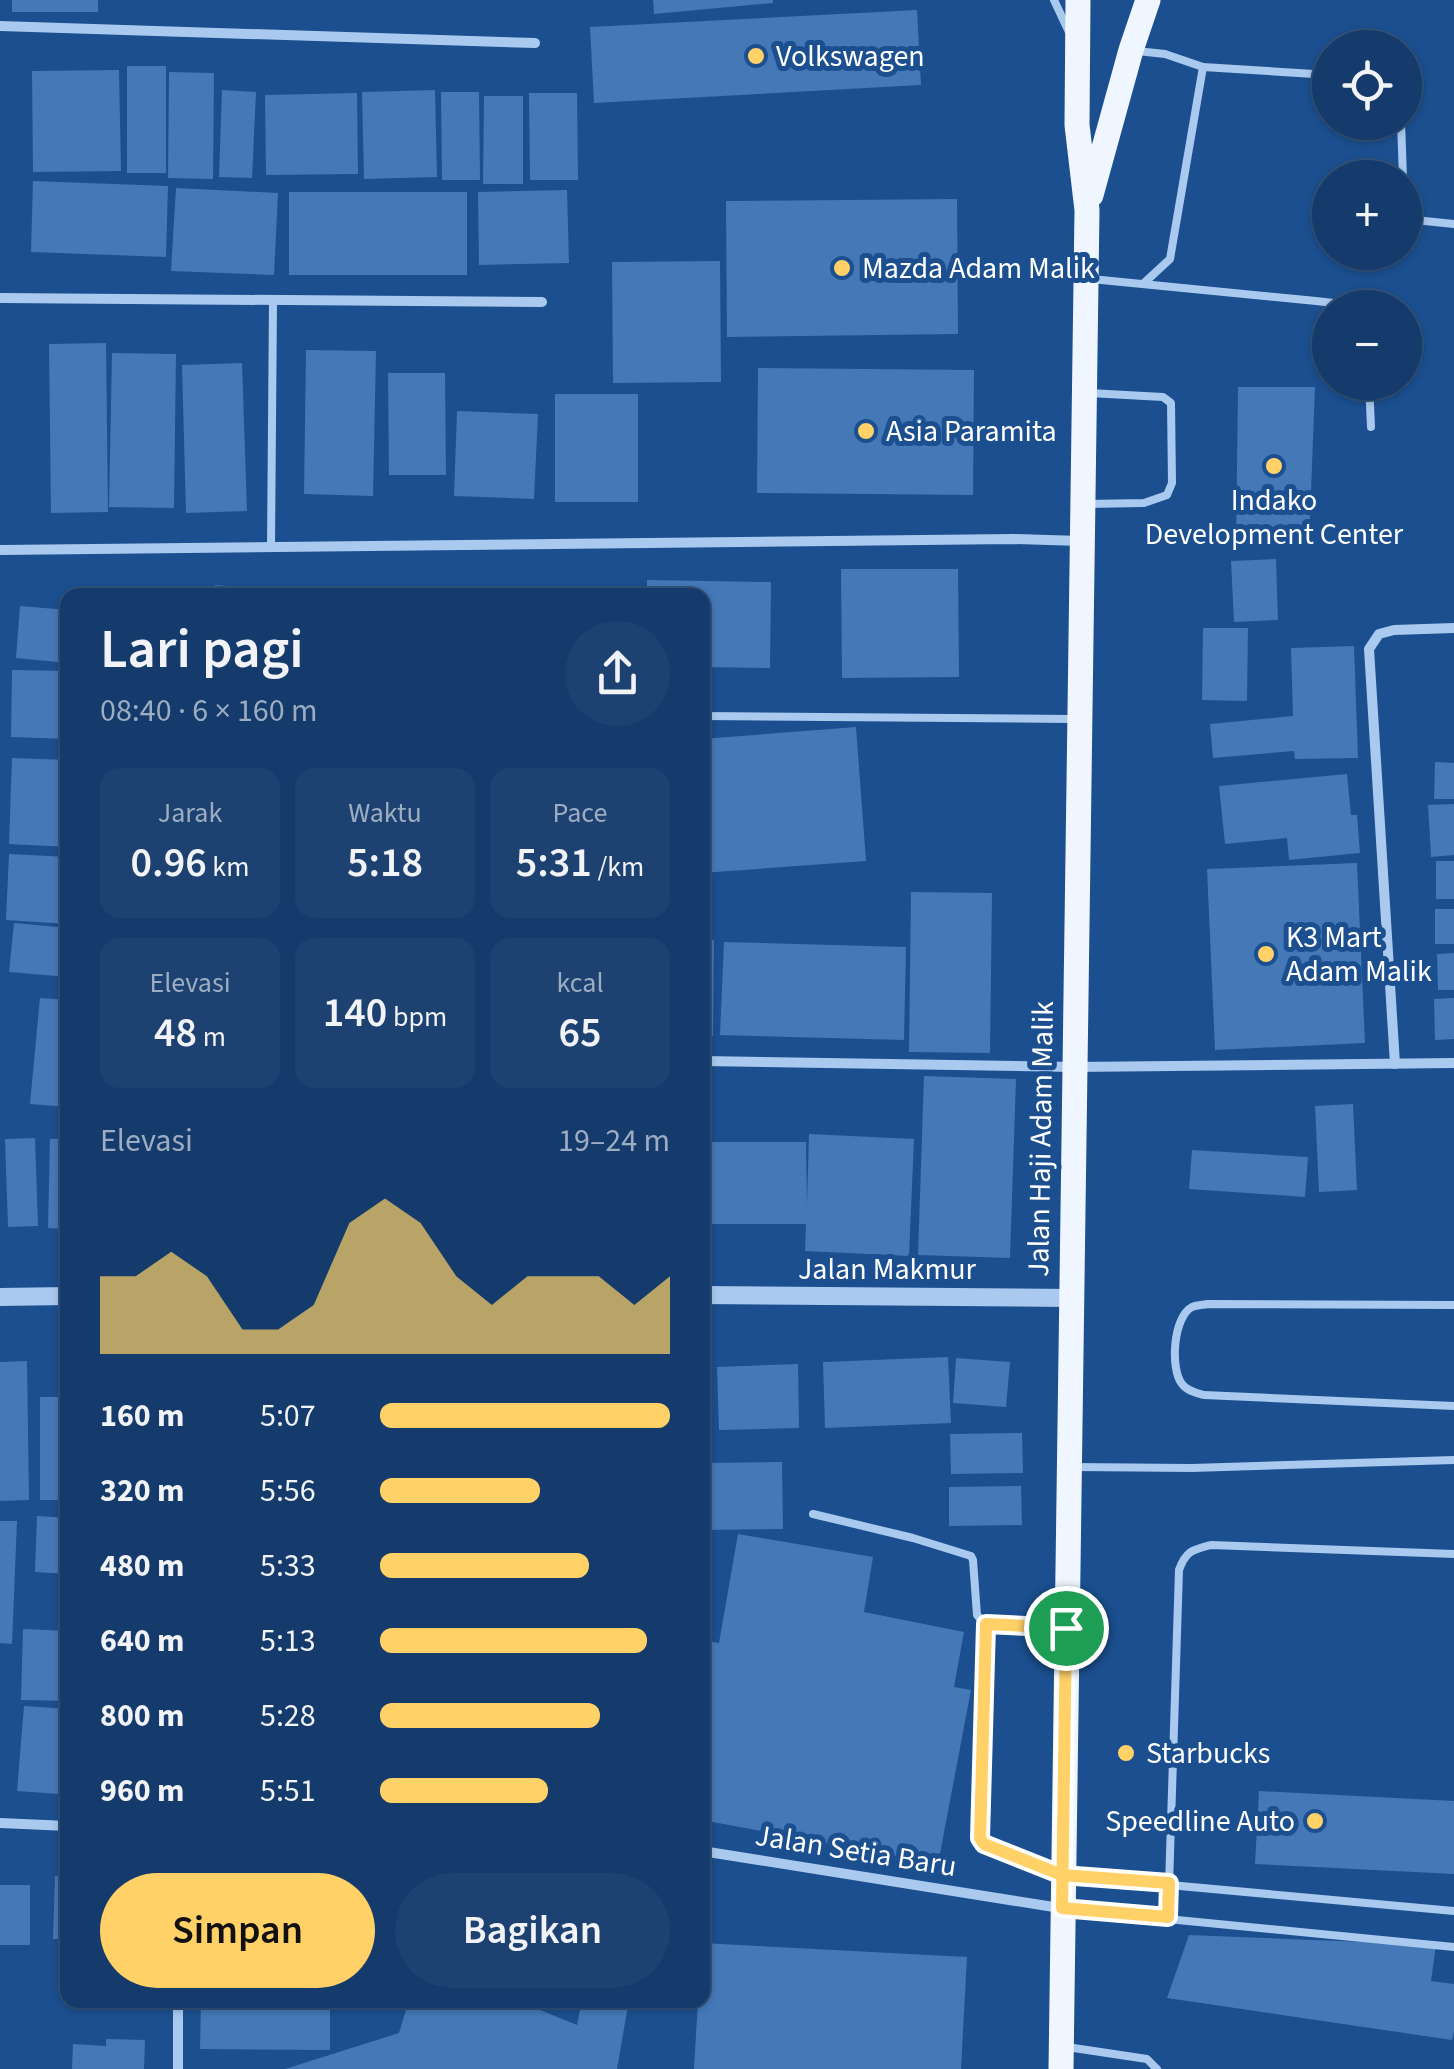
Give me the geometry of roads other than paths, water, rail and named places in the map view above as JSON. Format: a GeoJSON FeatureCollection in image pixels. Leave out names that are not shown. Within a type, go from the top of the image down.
{"type":"FeatureCollection","features":[{"type":"Feature","properties":{"kind":"main road","name":"Jalan Haji Adam Malik"},"geometry":{"type":"LineString","coordinates":[[1061,2058],[1088,210],[1078,126],[1078,0]]}},
{"type":"Feature","properties":{"kind":"main road","name":"Jalan Haji Adam Malik"},"geometry":{"type":"LineString","coordinates":[[1088,210],[1148,0]]}},
{"type":"Feature","properties":{"kind":"street"},"geometry":{"type":"LineString","coordinates":[[0,26],[535,43]]}},
{"type":"Feature","properties":{"kind":"street"},"geometry":{"type":"LineString","coordinates":[[0,298],[542,302]]}},
{"type":"Feature","properties":{"kind":"street"},"geometry":{"type":"LineString","coordinates":[[0,550],[1082,541]]}},
{"type":"Feature","properties":{"kind":"street"},"geometry":{"type":"LineString","coordinates":[[1395,1064],[1369,649],[1379,634],[1394,630],[1454,628]]}},
{"type":"Feature","properties":{"kind":"street"},"geometry":{"type":"LineString","coordinates":[[710,1062],[1074,1068],[1454,1063]]}},
{"type":"Feature","properties":{"kind":"street","name":"Jalan Makmur"},"geometry":{"type":"LineString","coordinates":[[710,1295],[1071,1298]]}},
{"type":"Feature","properties":{"kind":"street"},"geometry":{"type":"LineString","coordinates":[[0,1296],[60,1296]]}},
{"type":"Feature","properties":{"kind":"street"},"geometry":{"type":"LineString","coordinates":[[0,1823],[60,1826]]}},
{"type":"Feature","properties":{"kind":"street","name":"Jalan Setia Baru"},"geometry":{"type":"LineString","coordinates":[[710,1853],[1062,1908]]}},
{"type":"Feature","properties":{"kind":"street"},"geometry":{"type":"LineString","coordinates":[[178,2008],[178,2069]]}},
{"type":"Feature","properties":{"kind":"lane"},"geometry":{"type":"LineString","coordinates":[[1054,0],[1076,48]]}},
{"type":"Feature","properties":{"kind":"lane"},"geometry":{"type":"LineString","coordinates":[[1131,50],[1165,54],[1203,67],[1312,74]]}},
{"type":"Feature","properties":{"kind":"lane"},"geometry":{"type":"LineString","coordinates":[[1144,284],[1170,260],[1203,67]]}},
{"type":"Feature","properties":{"kind":"lane"},"geometry":{"type":"LineString","coordinates":[[1422,221],[1454,224]]}},
{"type":"Feature","properties":{"kind":"lane"},"geometry":{"type":"LineString","coordinates":[[1086,278],[1312,301]]}},
{"type":"Feature","properties":{"kind":"lane"},"geometry":{"type":"LineString","coordinates":[[271,547],[272,300]]}},
{"type":"Feature","properties":{"kind":"lane"},"geometry":{"type":"LineString","coordinates":[[1083,504],[1162,499],[1172,483],[1172,403],[1163,396],[1084,393]]}},
{"type":"Feature","properties":{"kind":"lane"},"geometry":{"type":"LineString","coordinates":[[1370,400],[1371,427]]}},
{"type":"Feature","properties":{"kind":"lane"},"geometry":{"type":"LineString","coordinates":[[710,716],[1079,719]]}},
{"type":"Feature","properties":{"kind":"lane"},"geometry":{"type":"LineString","coordinates":[[1454,1306],[1208,1304],[1192,1307],[1183,1315],[1174,1347],[1177,1373],[1182,1385],[1191,1392],[1454,1406]]}},
{"type":"Feature","properties":{"kind":"lane"},"geometry":{"type":"LineString","coordinates":[[1068,1466],[1192,1468],[1454,1460]]}},
{"type":"Feature","properties":{"kind":"lane"},"geometry":{"type":"LineString","coordinates":[[813,1514],[970,1555],[973,1560],[978,1615],[986,1624],[980,1838],[984,1844],[1062,1875],[1454,1911]]}},
{"type":"Feature","properties":{"kind":"lane"},"geometry":{"type":"LineString","coordinates":[[1168,1917],[1180,1570],[1184,1558],[1211,1544],[1454,1554]]}},
{"type":"Feature","properties":{"kind":"lane"},"geometry":{"type":"LineString","coordinates":[[986,1624],[1066,1628]]}},
{"type":"Feature","properties":{"kind":"lane"},"geometry":{"type":"LineString","coordinates":[[1062,1908],[1454,1946]]}},
{"type":"Feature","properties":{"kind":"lane"},"geometry":{"type":"LineString","coordinates":[[1061,2058],[1147,2058],[1157,2069]]}},
{"type":"Feature","properties":{"kind":"place","name":"Volkswagen"},"geometry":{"type":"Point","coordinates":[756,56]}},
{"type":"Feature","properties":{"kind":"place","name":"Mazda Adam Malik"},"geometry":{"type":"Point","coordinates":[842,268]}},
{"type":"Feature","properties":{"kind":"place","name":"Asia Paramita"},"geometry":{"type":"Point","coordinates":[866,431]}},
{"type":"Feature","properties":{"kind":"place","name":"Indako Development Center"},"geometry":{"type":"Point","coordinates":[1274,466]}},
{"type":"Feature","properties":{"kind":"place","name":"K3 Mart Adam Malik"},"geometry":{"type":"Point","coordinates":[1266,954]}},
{"type":"Feature","properties":{"kind":"place","name":"Starbucks"},"geometry":{"type":"Point","coordinates":[1126,1753]}},
{"type":"Feature","properties":{"kind":"place","name":"Speedline Auto"},"geometry":{"type":"Point","coordinates":[1315,1821]}}]}
